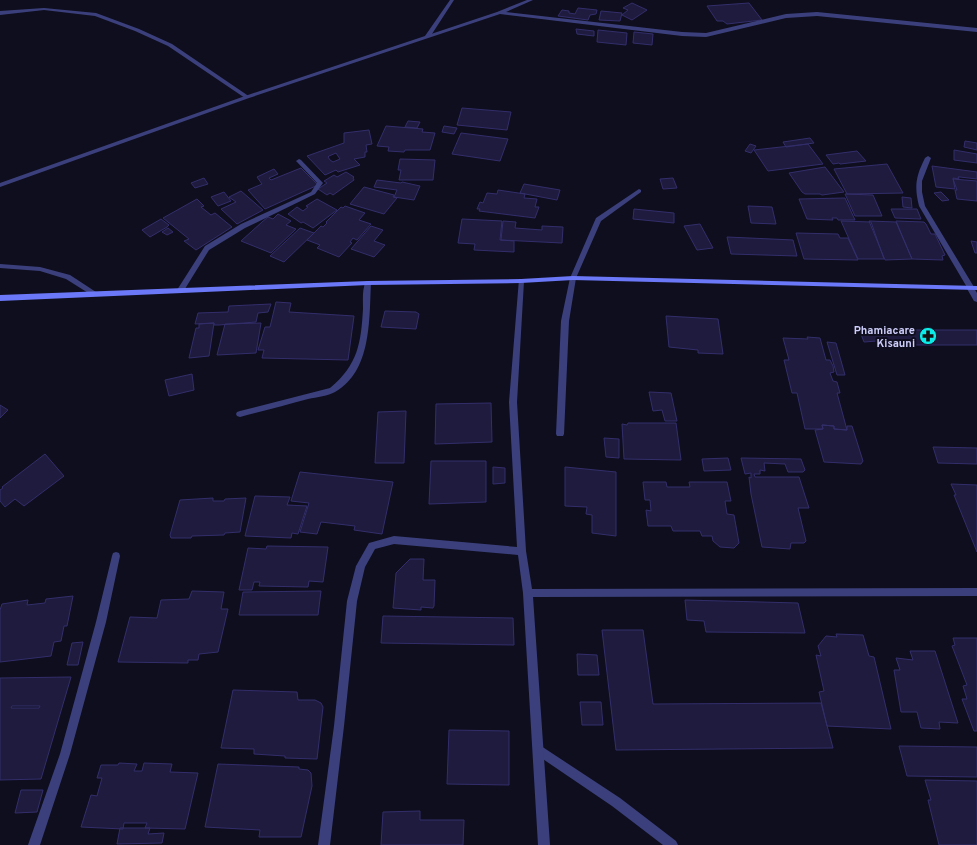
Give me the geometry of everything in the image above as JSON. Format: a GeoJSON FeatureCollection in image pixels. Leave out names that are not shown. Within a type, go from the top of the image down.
{"type":"FeatureCollection","features":[{"type":"Feature","properties":{"kind":"main road"},"geometry":{"type":"LineString","coordinates":[[0,298],[368,283],[521,281],[572,278],[974,288]]}},
{"type":"Feature","properties":{"kind":"street"},"geometry":{"type":"LineString","coordinates":[[428,36],[452,0]]}},
{"type":"Feature","properties":{"kind":"street"},"geometry":{"type":"LineString","coordinates":[[0,185],[247,97],[499,13],[532,0]]}},
{"type":"Feature","properties":{"kind":"street"},"geometry":{"type":"LineString","coordinates":[[0,13],[44,9],[96,15],[170,45],[247,97]]}},
{"type":"Feature","properties":{"kind":"street"},"geometry":{"type":"LineString","coordinates":[[499,13],[682,34],[706,35],[786,16],[817,14],[977,30]]}},
{"type":"Feature","properties":{"kind":"street"},"geometry":{"type":"LineString","coordinates":[[928,158],[919,178],[918,191],[922,206],[974,288],[977,300]]}},
{"type":"Feature","properties":{"kind":"street"},"geometry":{"type":"LineString","coordinates":[[181,290],[207,248],[243,226],[313,193],[318,188],[320,183],[299,161]]}},
{"type":"Feature","properties":{"kind":"street"},"geometry":{"type":"LineString","coordinates":[[560,434],[565,321],[572,278],[598,220],[639,191]]}},
{"type":"Feature","properties":{"kind":"street"},"geometry":{"type":"LineString","coordinates":[[0,266],[40,269],[68,277],[95,294]]}},
{"type":"Feature","properties":{"kind":"street"},"geometry":{"type":"LineString","coordinates":[[521,281],[513,402],[522,551],[528,593],[544,845]]}},
{"type":"Feature","properties":{"kind":"street"},"geometry":{"type":"LineString","coordinates":[[240,414],[332,390],[343,383],[355,368],[364,341],[368,283]]}},
{"type":"Feature","properties":{"kind":"street"},"geometry":{"type":"LineString","coordinates":[[324,845],[339,726],[352,601],[361,566],[372,546],[394,540],[522,551]]}},
{"type":"Feature","properties":{"kind":"street"},"geometry":{"type":"LineString","coordinates":[[34,845],[65,754],[101,622],[116,556]]}},
{"type":"Feature","properties":{"kind":"street"},"geometry":{"type":"LineString","coordinates":[[528,593],[977,592]]}},
{"type":"Feature","properties":{"kind":"street"},"geometry":{"type":"LineString","coordinates":[[538,749],[616,802],[672,845]]}},
{"type":"Feature","properties":{"kind":"building"},"geometry":{"type":"Polygon","coordinates":[[[632,3],[647,10],[632,20],[622,15],[628,10],[623,8],[632,3]]]}},
{"type":"Feature","properties":{"kind":"building"},"geometry":{"type":"Polygon","coordinates":[[[749,3],[762,20],[727,24],[723,21],[717,21],[707,6],[749,3]]]}},
{"type":"Feature","properties":{"kind":"building"},"geometry":{"type":"Polygon","coordinates":[[[578,8],[597,10],[596,14],[590,15],[588,20],[558,16],[562,10],[575,14],[578,8]]]}},
{"type":"Feature","properties":{"kind":"building"},"geometry":{"type":"Polygon","coordinates":[[[601,11],[622,13],[620,21],[599,20],[601,11]]]}},
{"type":"Feature","properties":{"kind":"building"},"geometry":{"type":"Polygon","coordinates":[[[576,29],[594,31],[594,36],[577,34],[576,29]]]}},
{"type":"Feature","properties":{"kind":"building"},"geometry":{"type":"Polygon","coordinates":[[[598,30],[627,33],[626,45],[597,42],[598,30]]]}},
{"type":"Feature","properties":{"kind":"building"},"geometry":{"type":"Polygon","coordinates":[[[634,32],[653,34],[652,45],[633,43],[634,32]]]}},
{"type":"Feature","properties":{"kind":"building"},"geometry":{"type":"Polygon","coordinates":[[[462,108],[511,112],[507,130],[457,125],[462,108]]]}},
{"type":"Feature","properties":{"kind":"building"},"geometry":{"type":"Polygon","coordinates":[[[408,121],[420,122],[417,128],[405,127],[408,121]]]}},
{"type":"Feature","properties":{"kind":"building"},"geometry":{"type":"Polygon","coordinates":[[[386,126],[423,129],[422,132],[435,133],[430,150],[405,150],[404,152],[388,151],[389,147],[377,146],[386,126]]]}},
{"type":"Feature","properties":{"kind":"building"},"geometry":{"type":"Polygon","coordinates":[[[444,126],[457,128],[454,134],[442,132],[444,126]]]}},
{"type":"Feature","properties":{"kind":"building"},"geometry":{"type":"Polygon","coordinates":[[[369,130],[372,144],[366,145],[367,152],[365,152],[365,157],[354,159],[360,165],[338,172],[336,170],[325,175],[307,156],[344,143],[344,133],[369,130]],[[336,153],[328,157],[333,162],[340,159],[336,153]]]}},
{"type":"Feature","properties":{"kind":"building"},"geometry":{"type":"Polygon","coordinates":[[[461,133],[508,139],[500,161],[452,154],[461,133]]]}},
{"type":"Feature","properties":{"kind":"building"},"geometry":{"type":"Polygon","coordinates":[[[810,138],[814,143],[786,147],[783,142],[810,138]]]}},
{"type":"Feature","properties":{"kind":"building"},"geometry":{"type":"Polygon","coordinates":[[[965,141],[977,143],[977,150],[964,147],[965,141]]]}},
{"type":"Feature","properties":{"kind":"building"},"geometry":{"type":"Polygon","coordinates":[[[750,144],[756,146],[751,153],[745,151],[750,144]]]}},
{"type":"Feature","properties":{"kind":"building"},"geometry":{"type":"Polygon","coordinates":[[[808,144],[823,164],[768,171],[754,150],[808,144]]]}},
{"type":"Feature","properties":{"kind":"building"},"geometry":{"type":"Polygon","coordinates":[[[954,150],[977,154],[977,163],[954,160],[954,150]]]}},
{"type":"Feature","properties":{"kind":"building"},"geometry":{"type":"Polygon","coordinates":[[[857,151],[866,161],[833,164],[826,155],[857,151]]]}},
{"type":"Feature","properties":{"kind":"building"},"geometry":{"type":"Polygon","coordinates":[[[400,159],[435,160],[433,180],[399,180],[401,170],[398,170],[400,159]]]}},
{"type":"Feature","properties":{"kind":"building"},"geometry":{"type":"Polygon","coordinates":[[[887,164],[903,193],[847,194],[834,169],[887,164]]]}},
{"type":"Feature","properties":{"kind":"building"},"geometry":{"type":"Polygon","coordinates":[[[932,166],[977,172],[977,179],[960,177],[958,177],[959,179],[953,178],[955,189],[936,187],[932,166]]]}},
{"type":"Feature","properties":{"kind":"building"},"geometry":{"type":"Polygon","coordinates":[[[825,167],[844,192],[822,195],[805,194],[789,173],[825,167]]]}},
{"type":"Feature","properties":{"kind":"building"},"geometry":{"type":"Polygon","coordinates":[[[301,168],[318,185],[265,209],[248,190],[262,184],[257,177],[274,169],[278,174],[269,178],[271,180],[301,168]]]}},
{"type":"Feature","properties":{"kind":"building"},"geometry":{"type":"Polygon","coordinates":[[[346,172],[354,177],[354,180],[333,195],[330,193],[327,195],[318,189],[327,183],[324,181],[334,175],[337,177],[346,172]]]}},
{"type":"Feature","properties":{"kind":"building"},"geometry":{"type":"Polygon","coordinates":[[[204,178],[208,184],[195,188],[191,183],[204,178]]]}},
{"type":"Feature","properties":{"kind":"building"},"geometry":{"type":"Polygon","coordinates":[[[673,178],[677,188],[663,189],[660,179],[673,178]]]}},
{"type":"Feature","properties":{"kind":"building"},"geometry":{"type":"Polygon","coordinates":[[[953,179],[977,181],[977,201],[957,199],[955,190],[957,190],[953,179]]]}},
{"type":"Feature","properties":{"kind":"building"},"geometry":{"type":"Polygon","coordinates":[[[377,180],[402,182],[420,186],[414,200],[394,197],[397,190],[374,187],[377,180]]]}},
{"type":"Feature","properties":{"kind":"building"},"geometry":{"type":"Polygon","coordinates":[[[524,184],[560,190],[557,200],[520,193],[524,184]]]}},
{"type":"Feature","properties":{"kind":"building"},"geometry":{"type":"Polygon","coordinates":[[[364,187],[394,195],[393,197],[397,198],[384,214],[350,204],[364,187]]]}},
{"type":"Feature","properties":{"kind":"building"},"geometry":{"type":"Polygon","coordinates":[[[498,190],[525,194],[524,198],[537,199],[535,207],[539,207],[535,218],[479,211],[480,209],[477,209],[480,202],[483,203],[487,193],[497,194],[498,190]]]}},
{"type":"Feature","properties":{"kind":"building"},"geometry":{"type":"Polygon","coordinates":[[[241,191],[263,210],[237,224],[221,209],[236,202],[229,197],[241,191]]]}},
{"type":"Feature","properties":{"kind":"building"},"geometry":{"type":"Polygon","coordinates":[[[224,192],[231,201],[218,206],[211,197],[224,192]]]}},
{"type":"Feature","properties":{"kind":"building"},"geometry":{"type":"Polygon","coordinates":[[[941,192],[949,200],[942,201],[934,193],[941,192]]]}},
{"type":"Feature","properties":{"kind":"building"},"geometry":{"type":"Polygon","coordinates":[[[845,194],[873,195],[882,216],[855,216],[845,194]]]}},
{"type":"Feature","properties":{"kind":"building"},"geometry":{"type":"Polygon","coordinates":[[[902,197],[911,198],[912,208],[903,207],[902,197]]]}},
{"type":"Feature","properties":{"kind":"building"},"geometry":{"type":"Polygon","coordinates":[[[845,198],[855,220],[838,220],[837,218],[832,218],[833,220],[807,219],[799,199],[845,198]]]}},
{"type":"Feature","properties":{"kind":"building"},"geometry":{"type":"Polygon","coordinates":[[[197,199],[204,206],[201,207],[211,215],[215,213],[232,227],[196,250],[184,241],[189,239],[163,218],[197,199]]]}},
{"type":"Feature","properties":{"kind":"building"},"geometry":{"type":"Polygon","coordinates":[[[317,199],[337,210],[313,228],[303,222],[301,223],[288,214],[297,207],[303,211],[308,207],[306,206],[317,199]]]}},
{"type":"Feature","properties":{"kind":"building"},"geometry":{"type":"Polygon","coordinates":[[[345,206],[365,213],[359,220],[371,224],[357,240],[353,238],[350,242],[352,243],[339,257],[317,248],[320,245],[307,240],[321,226],[323,227],[341,207],[343,208],[345,206]]]}},
{"type":"Feature","properties":{"kind":"building"},"geometry":{"type":"Polygon","coordinates":[[[748,206],[772,207],[776,224],[751,223],[748,206]]]}},
{"type":"Feature","properties":{"kind":"building"},"geometry":{"type":"Polygon","coordinates":[[[634,209],[674,213],[674,223],[633,219],[634,209]]]}},
{"type":"Feature","properties":{"kind":"building"},"geometry":{"type":"Polygon","coordinates":[[[891,209],[917,209],[921,219],[895,218],[891,209]]]}},
{"type":"Feature","properties":{"kind":"building"},"geometry":{"type":"Polygon","coordinates":[[[278,214],[291,221],[286,225],[296,229],[271,253],[241,241],[268,217],[273,219],[278,214]]]}},
{"type":"Feature","properties":{"kind":"building"},"geometry":{"type":"Polygon","coordinates":[[[161,219],[169,225],[150,237],[142,230],[161,219]]]}},
{"type":"Feature","properties":{"kind":"building"},"geometry":{"type":"Polygon","coordinates":[[[462,219],[502,221],[500,240],[514,241],[514,252],[474,250],[475,244],[458,243],[462,219]]]}},
{"type":"Feature","properties":{"kind":"building"},"geometry":{"type":"Polygon","coordinates":[[[503,221],[516,222],[515,228],[542,230],[542,226],[563,227],[562,243],[501,240],[503,221]]]}},
{"type":"Feature","properties":{"kind":"building"},"geometry":{"type":"Polygon","coordinates":[[[841,221],[871,222],[884,259],[858,259],[841,221]]]}},
{"type":"Feature","properties":{"kind":"building"},"geometry":{"type":"Polygon","coordinates":[[[869,221],[896,222],[912,259],[885,260],[869,221]]]}},
{"type":"Feature","properties":{"kind":"building"},"geometry":{"type":"Polygon","coordinates":[[[896,221],[924,222],[931,234],[935,234],[945,255],[942,256],[943,260],[912,259],[896,221]]]}},
{"type":"Feature","properties":{"kind":"building"},"geometry":{"type":"Polygon","coordinates":[[[700,224],[713,248],[697,250],[684,226],[700,224]]]}},
{"type":"Feature","properties":{"kind":"building"},"geometry":{"type":"Polygon","coordinates":[[[371,226],[383,230],[374,241],[385,245],[374,257],[351,249],[371,226]]]}},
{"type":"Feature","properties":{"kind":"building"},"geometry":{"type":"Polygon","coordinates":[[[168,228],[173,232],[167,235],[162,232],[168,228]]]}},
{"type":"Feature","properties":{"kind":"building"},"geometry":{"type":"Polygon","coordinates":[[[300,228],[314,233],[284,262],[270,256],[300,228]]]}},
{"type":"Feature","properties":{"kind":"building"},"geometry":{"type":"Polygon","coordinates":[[[796,233],[838,234],[840,238],[848,238],[858,260],[804,259],[796,233]]]}},
{"type":"Feature","properties":{"kind":"building"},"geometry":{"type":"Polygon","coordinates":[[[727,237],[793,240],[797,256],[731,254],[727,237]]]}},
{"type":"Feature","properties":{"kind":"building"},"geometry":{"type":"Polygon","coordinates":[[[971,241],[977,242],[977,253],[975,253],[971,241]]]}},
{"type":"Feature","properties":{"kind":"building"},"geometry":{"type":"Polygon","coordinates":[[[276,302],[291,303],[289,312],[354,316],[348,360],[262,358],[264,350],[258,350],[265,327],[270,327],[276,302]]]}},
{"type":"Feature","properties":{"kind":"building"},"geometry":{"type":"Polygon","coordinates":[[[271,304],[268,312],[258,313],[256,322],[219,325],[214,325],[214,323],[195,324],[198,313],[228,312],[229,306],[271,304]]]}},
{"type":"Feature","properties":{"kind":"building"},"geometry":{"type":"Polygon","coordinates":[[[385,311],[416,312],[419,314],[416,329],[381,327],[385,311]]]}},
{"type":"Feature","properties":{"kind":"building"},"geometry":{"type":"Polygon","coordinates":[[[666,316],[718,319],[723,354],[698,353],[698,350],[669,347],[666,316]]]}},
{"type":"Feature","properties":{"kind":"building"},"geometry":{"type":"Polygon","coordinates":[[[214,323],[209,356],[189,358],[196,328],[199,328],[199,324],[214,323]]]}},
{"type":"Feature","properties":{"kind":"building"},"geometry":{"type":"Polygon","coordinates":[[[261,323],[256,353],[217,355],[225,324],[261,323]]]}},
{"type":"Feature","properties":{"kind":"building"},"geometry":{"type":"Polygon","coordinates":[[[875,328],[875,330],[977,330],[977,345],[879,345],[877,341],[864,342],[859,329],[875,328]]]}},
{"type":"Feature","properties":{"kind":"building"},"geometry":{"type":"Polygon","coordinates":[[[807,337],[820,338],[826,360],[830,360],[833,366],[834,372],[830,373],[833,381],[837,382],[840,393],[837,393],[847,430],[834,429],[834,426],[822,425],[823,429],[805,429],[797,393],[792,393],[784,360],[789,360],[783,338],[808,339],[807,337]]]}},
{"type":"Feature","properties":{"kind":"building"},"geometry":{"type":"Polygon","coordinates":[[[827,342],[836,343],[845,375],[837,375],[827,342]]]}},
{"type":"Feature","properties":{"kind":"building"},"geometry":{"type":"Polygon","coordinates":[[[192,374],[194,390],[169,396],[165,380],[192,374]]]}},
{"type":"Feature","properties":{"kind":"building"},"geometry":{"type":"Polygon","coordinates":[[[649,392],[671,393],[677,421],[665,421],[662,410],[653,411],[649,392]]]}},
{"type":"Feature","properties":{"kind":"building"},"geometry":{"type":"Polygon","coordinates":[[[491,403],[492,442],[435,444],[436,404],[491,403]]]}},
{"type":"Feature","properties":{"kind":"building"},"geometry":{"type":"Polygon","coordinates":[[[0,405],[8,410],[0,418],[0,405]]]}},
{"type":"Feature","properties":{"kind":"building"},"geometry":{"type":"Polygon","coordinates":[[[406,411],[404,463],[375,463],[378,412],[406,411]]]}},
{"type":"Feature","properties":{"kind":"building"},"geometry":{"type":"Polygon","coordinates":[[[628,423],[676,423],[681,460],[624,459],[622,424],[627,425],[628,423]]]}},
{"type":"Feature","properties":{"kind":"building"},"geometry":{"type":"Polygon","coordinates":[[[822,425],[834,426],[834,429],[847,430],[847,426],[852,426],[863,461],[861,464],[824,462],[815,430],[823,429],[822,425]]]}},
{"type":"Feature","properties":{"kind":"building"},"geometry":{"type":"Polygon","coordinates":[[[604,438],[619,439],[619,458],[606,457],[604,438]]]}},
{"type":"Feature","properties":{"kind":"building"},"geometry":{"type":"Polygon","coordinates":[[[933,447],[977,448],[977,464],[938,463],[933,447]]]}},
{"type":"Feature","properties":{"kind":"building"},"geometry":{"type":"Polygon","coordinates":[[[45,454],[64,476],[24,506],[15,499],[5,507],[0,501],[0,490],[3,488],[2,487],[45,454]]]}},
{"type":"Feature","properties":{"kind":"building"},"geometry":{"type":"Polygon","coordinates":[[[728,458],[731,470],[704,471],[702,459],[728,458]]]}},
{"type":"Feature","properties":{"kind":"building"},"geometry":{"type":"Polygon","coordinates":[[[741,458],[801,459],[805,470],[803,472],[788,472],[785,464],[764,463],[765,471],[760,470],[760,474],[754,474],[755,477],[799,477],[809,508],[798,508],[806,541],[804,543],[791,543],[790,549],[762,547],[751,494],[749,477],[751,478],[751,473],[745,474],[741,458]]]}},
{"type":"Feature","properties":{"kind":"building"},"geometry":{"type":"Polygon","coordinates":[[[431,461],[486,461],[486,502],[429,504],[431,461]]]}},
{"type":"Feature","properties":{"kind":"building"},"geometry":{"type":"Polygon","coordinates":[[[493,467],[505,468],[505,483],[493,484],[493,467]]]}},
{"type":"Feature","properties":{"kind":"building"},"geometry":{"type":"Polygon","coordinates":[[[565,467],[616,472],[616,536],[592,533],[592,515],[586,514],[587,507],[565,506],[565,467]]]}},
{"type":"Feature","properties":{"kind":"building"},"geometry":{"type":"Polygon","coordinates":[[[300,472],[393,482],[382,534],[354,530],[355,526],[321,522],[317,534],[300,532],[309,503],[291,501],[300,472]]]}},
{"type":"Feature","properties":{"kind":"building"},"geometry":{"type":"Polygon","coordinates":[[[643,482],[666,482],[667,487],[690,487],[689,482],[727,482],[731,501],[725,501],[727,514],[734,515],[739,543],[734,548],[720,547],[713,541],[712,536],[702,536],[700,531],[673,531],[671,526],[648,526],[646,510],[651,511],[650,500],[645,500],[643,482]]]}},
{"type":"Feature","properties":{"kind":"building"},"geometry":{"type":"Polygon","coordinates":[[[951,484],[977,485],[977,552],[954,495],[956,495],[951,484]]]}},
{"type":"Feature","properties":{"kind":"building"},"geometry":{"type":"Polygon","coordinates":[[[255,496],[290,497],[287,505],[307,506],[298,534],[292,533],[291,538],[245,536],[255,496]]]}},
{"type":"Feature","properties":{"kind":"building"},"geometry":{"type":"Polygon","coordinates":[[[213,498],[213,501],[224,501],[225,499],[246,498],[240,532],[225,533],[224,535],[192,536],[191,538],[171,538],[170,535],[180,500],[213,498]]]}},
{"type":"Feature","properties":{"kind":"building"},"geometry":{"type":"Polygon","coordinates":[[[267,546],[328,547],[323,582],[309,581],[308,587],[259,586],[260,582],[254,582],[252,590],[239,590],[248,548],[266,549],[267,546]]]}},
{"type":"Feature","properties":{"kind":"building"},"geometry":{"type":"Polygon","coordinates":[[[410,559],[424,559],[423,580],[435,580],[433,608],[421,607],[421,610],[393,608],[396,573],[410,559]]]}},
{"type":"Feature","properties":{"kind":"building"},"geometry":{"type":"Polygon","coordinates":[[[192,591],[224,592],[221,609],[228,609],[218,652],[199,654],[198,660],[188,660],[188,663],[118,662],[130,617],[157,618],[161,600],[189,599],[192,591]]]}},
{"type":"Feature","properties":{"kind":"building"},"geometry":{"type":"Polygon","coordinates":[[[321,591],[318,615],[239,615],[243,592],[321,591]]]}},
{"type":"Feature","properties":{"kind":"building"},"geometry":{"type":"Polygon","coordinates":[[[73,596],[67,626],[64,626],[61,641],[54,642],[51,656],[0,662],[0,610],[2,604],[28,600],[27,605],[45,603],[46,599],[73,596]]]}},
{"type":"Feature","properties":{"kind":"building"},"geometry":{"type":"Polygon","coordinates":[[[685,600],[798,603],[805,633],[706,632],[704,621],[687,620],[685,600]]]}},
{"type":"Feature","properties":{"kind":"building"},"geometry":{"type":"Polygon","coordinates":[[[383,616],[513,618],[514,645],[381,643],[383,616]]]}},
{"type":"Feature","properties":{"kind":"building"},"geometry":{"type":"Polygon","coordinates":[[[602,630],[643,630],[653,704],[821,703],[833,748],[616,750],[602,630]]]}},
{"type":"Feature","properties":{"kind":"building"},"geometry":{"type":"Polygon","coordinates":[[[836,634],[863,635],[869,656],[874,657],[891,729],[827,726],[819,692],[824,691],[816,655],[821,656],[818,646],[826,636],[837,637],[836,634]]]}},
{"type":"Feature","properties":{"kind":"building"},"geometry":{"type":"Polygon","coordinates":[[[953,638],[977,638],[977,731],[974,731],[962,699],[967,699],[963,686],[967,685],[952,646],[955,645],[953,638]]]}},
{"type":"Feature","properties":{"kind":"building"},"geometry":{"type":"Polygon","coordinates":[[[83,642],[78,665],[67,665],[72,643],[83,642]]]}},
{"type":"Feature","properties":{"kind":"building"},"geometry":{"type":"Polygon","coordinates":[[[910,651],[935,651],[958,723],[939,722],[940,729],[921,728],[917,712],[901,712],[894,670],[900,670],[896,658],[913,660],[910,651]]]}},
{"type":"Feature","properties":{"kind":"building"},"geometry":{"type":"Polygon","coordinates":[[[577,654],[597,655],[599,675],[578,675],[577,654]]]}},
{"type":"Feature","properties":{"kind":"building"},"geometry":{"type":"Polygon","coordinates":[[[71,677],[41,779],[0,780],[0,678],[71,677]],[[12,706],[11,708],[39,708],[40,706],[12,706]]]}},
{"type":"Feature","properties":{"kind":"building"},"geometry":{"type":"Polygon","coordinates":[[[233,690],[297,692],[298,700],[315,700],[321,703],[323,707],[317,759],[285,758],[285,756],[254,754],[254,749],[221,748],[233,690]]]}},
{"type":"Feature","properties":{"kind":"building"},"geometry":{"type":"Polygon","coordinates":[[[580,702],[601,702],[603,725],[582,725],[580,702]]]}},
{"type":"Feature","properties":{"kind":"building"},"geometry":{"type":"Polygon","coordinates":[[[449,730],[509,731],[509,785],[447,784],[449,730]]]}},
{"type":"Feature","properties":{"kind":"building"},"geometry":{"type":"Polygon","coordinates":[[[899,746],[977,747],[977,777],[907,776],[899,746]]]}},
{"type":"Feature","properties":{"kind":"building"},"geometry":{"type":"Polygon","coordinates":[[[119,763],[137,764],[134,771],[142,771],[144,763],[172,764],[170,772],[198,773],[185,829],[145,828],[147,823],[124,823],[123,829],[81,827],[91,795],[97,796],[102,778],[97,778],[101,765],[118,765],[119,763]]]}},
{"type":"Feature","properties":{"kind":"building"},"geometry":{"type":"Polygon","coordinates":[[[218,764],[299,767],[299,769],[308,770],[311,773],[312,786],[301,837],[259,837],[260,830],[205,827],[218,764]]]}},
{"type":"Feature","properties":{"kind":"building"},"geometry":{"type":"Polygon","coordinates":[[[925,780],[977,781],[977,845],[939,845],[928,800],[931,800],[925,780]]]}},
{"type":"Feature","properties":{"kind":"building"},"geometry":{"type":"Polygon","coordinates":[[[21,790],[43,790],[37,812],[15,813],[21,790]]]}},
{"type":"Feature","properties":{"kind":"building"},"geometry":{"type":"Polygon","coordinates":[[[420,811],[420,820],[464,820],[463,845],[381,845],[383,812],[420,811]]]}},
{"type":"Feature","properties":{"kind":"building"},"geometry":{"type":"Polygon","coordinates":[[[120,828],[150,828],[148,834],[164,833],[162,843],[117,844],[120,828]]]}},
{"type":"Feature","properties":{"kind":"place","name":"Phamiacare Kisauni"},"geometry":{"type":"Point","coordinates":[928,336]}}]}
